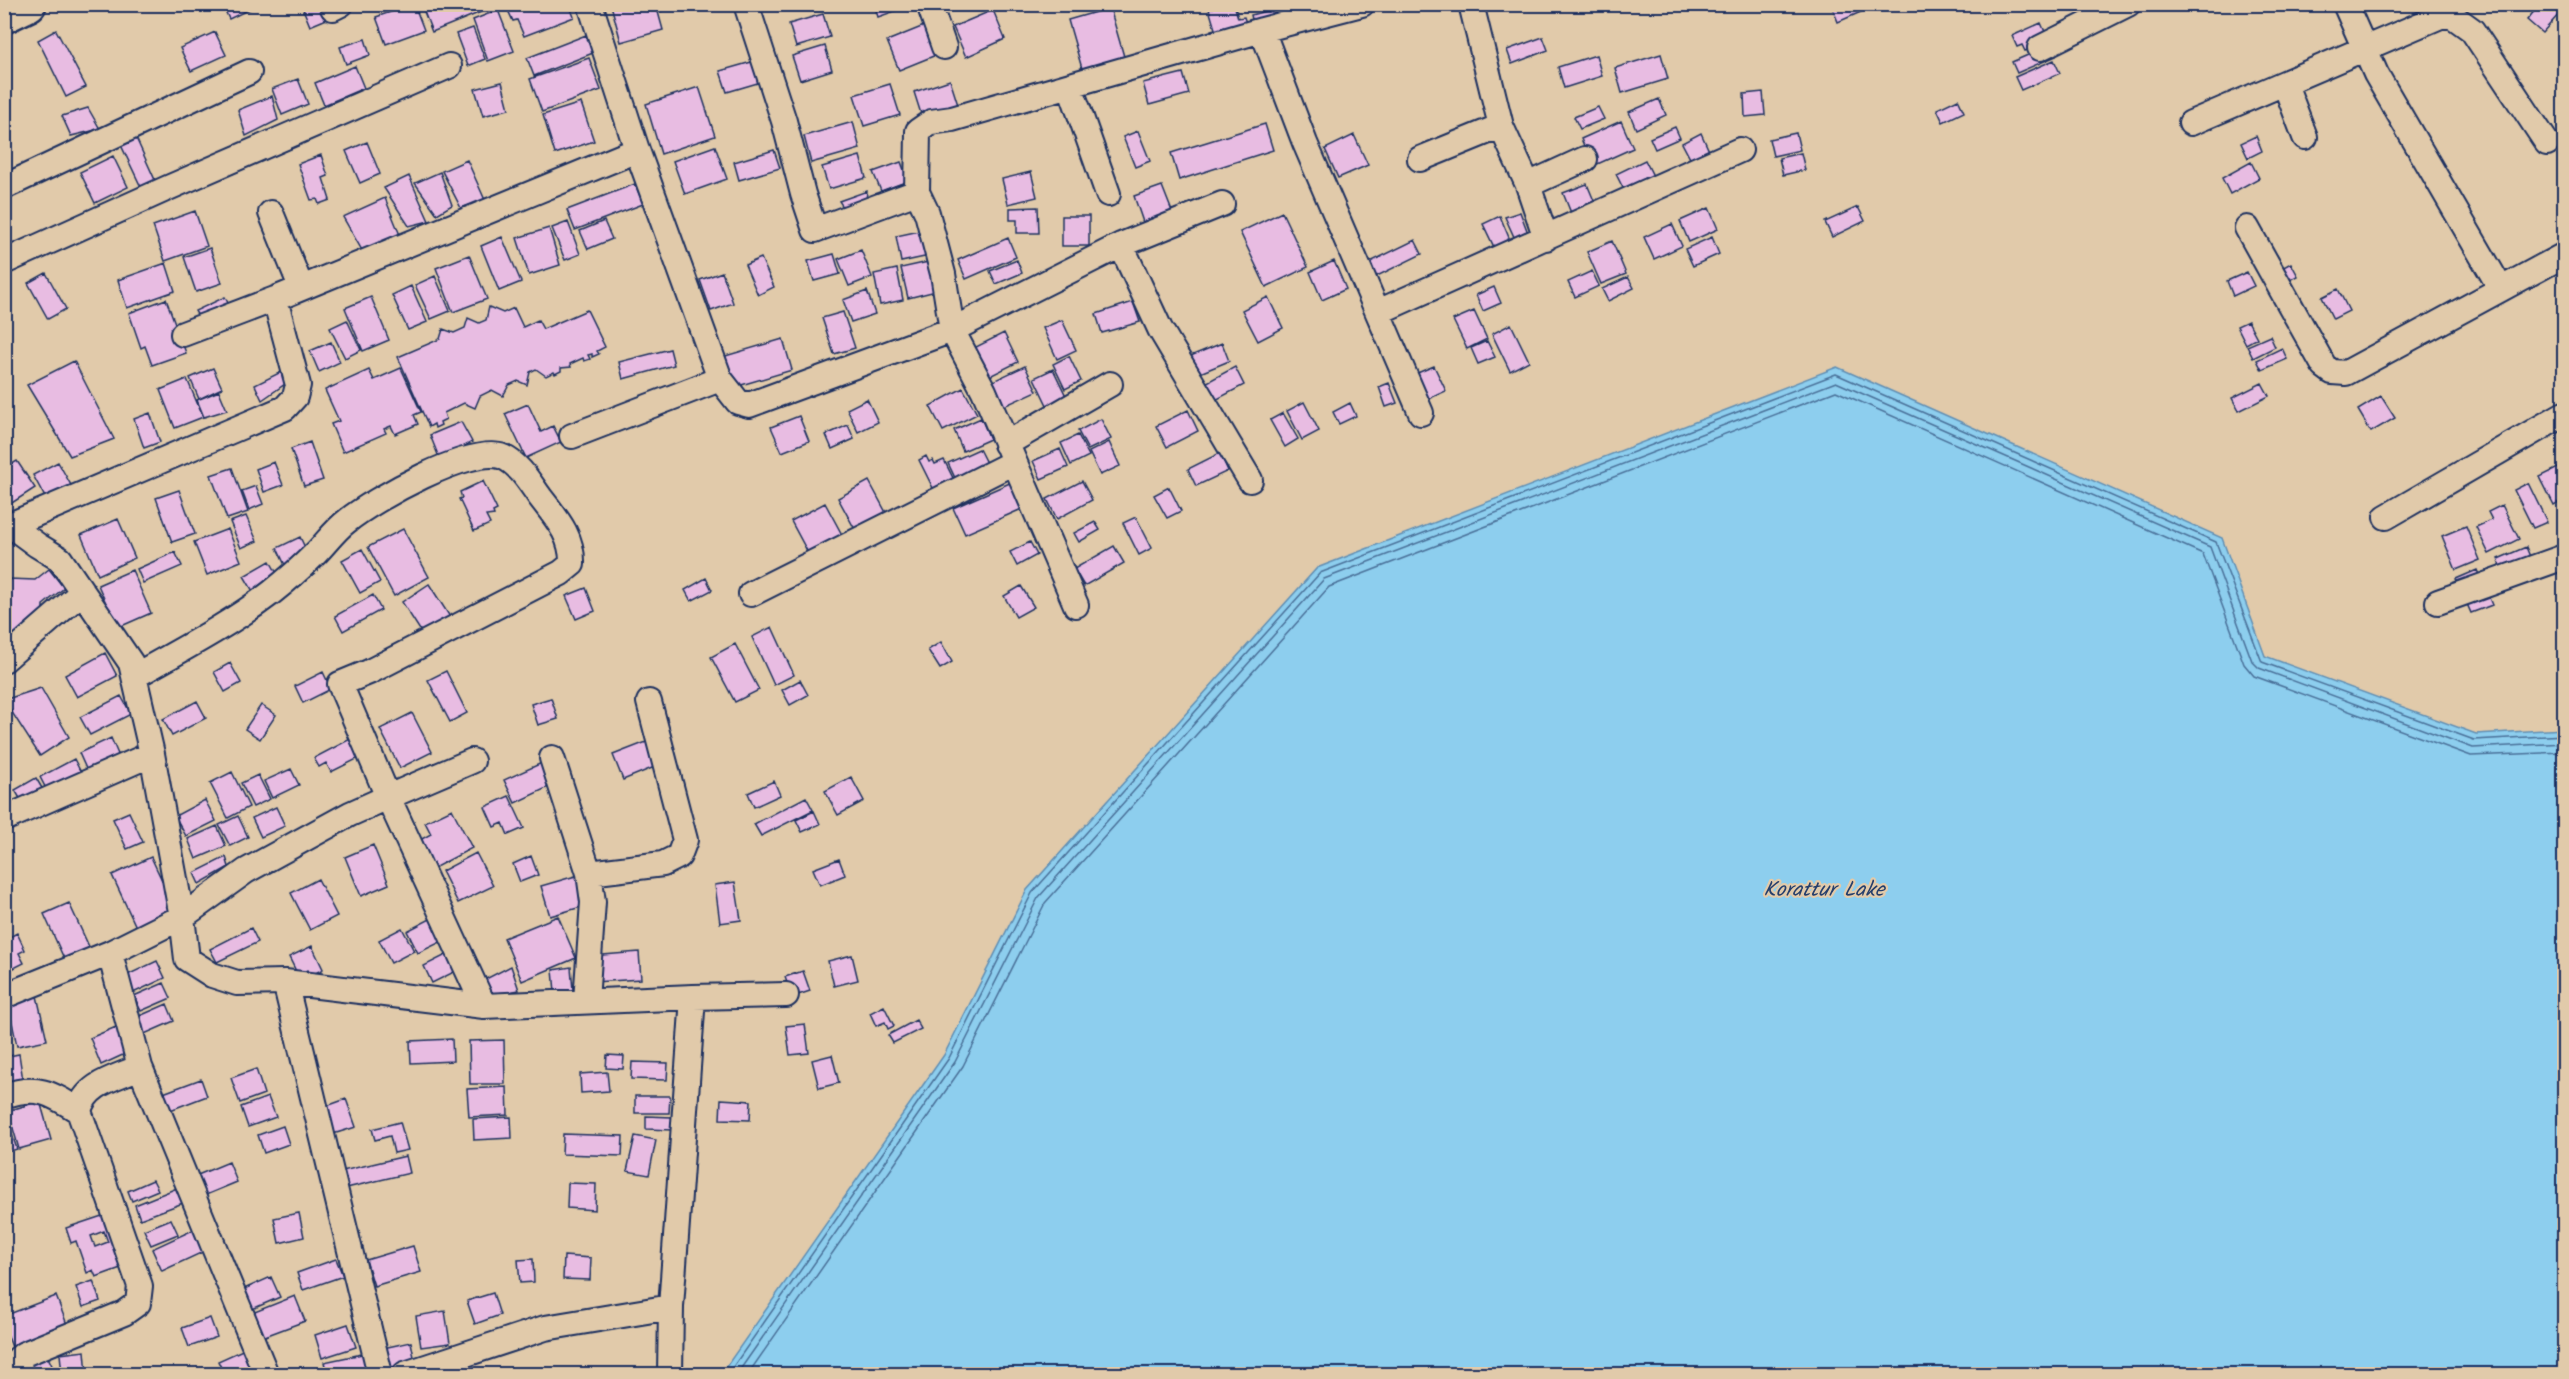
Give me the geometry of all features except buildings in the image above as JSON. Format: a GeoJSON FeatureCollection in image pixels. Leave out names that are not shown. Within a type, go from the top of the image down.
{"type":"FeatureCollection","features":[{"type":"Feature","properties":{"kind":"main road"},"geometry":{"type":"LineString","coordinates":[[4,16],[29,4]]}},
{"type":"Feature","properties":{"kind":"street"},"geometry":{"type":"LineString","coordinates":[[590,4],[637,150],[720,379],[738,402],[748,405],[952,330],[1121,245],[1222,204]]}},
{"type":"Feature","properties":{"kind":"street"},"geometry":{"type":"LineString","coordinates":[[746,4],[784,121],[815,230],[918,192]]}},
{"type":"Feature","properties":{"kind":"street"},"geometry":{"type":"LineString","coordinates":[[929,4],[944,47]]}},
{"type":"Feature","properties":{"kind":"street"},"geometry":{"type":"LineString","coordinates":[[1076,605],[984,391],[952,330],[943,274],[927,213],[918,192],[918,131],[931,122],[952,119],[1262,30],[1298,12],[1362,4]]}},
{"type":"Feature","properties":{"kind":"street"},"geometry":{"type":"LineString","coordinates":[[1472,4],[1501,126],[1528,185],[1546,238]]}},
{"type":"Feature","properties":{"kind":"street"},"geometry":{"type":"LineString","coordinates":[[2040,48],[2128,4]]}},
{"type":"Feature","properties":{"kind":"street"},"geometry":{"type":"LineString","coordinates":[[2345,4],[2376,74],[2501,290]]}},
{"type":"Feature","properties":{"kind":"street"},"geometry":{"type":"LineString","coordinates":[[2191,123],[2443,15],[2454,17],[2472,30],[2547,143]]}},
{"type":"Feature","properties":{"kind":"street"},"geometry":{"type":"LineString","coordinates":[[1262,30],[1305,143],[1421,413]]}},
{"type":"Feature","properties":{"kind":"street"},"geometry":{"type":"LineString","coordinates":[[4,262],[449,66]]}},
{"type":"Feature","properties":{"kind":"street"},"geometry":{"type":"LineString","coordinates":[[4,187],[249,72]]}},
{"type":"Feature","properties":{"kind":"street"},"geometry":{"type":"LineString","coordinates":[[2285,84],[2306,137]]}},
{"type":"Feature","properties":{"kind":"street"},"geometry":{"type":"LineString","coordinates":[[1070,86],[1108,194]]}},
{"type":"Feature","properties":{"kind":"street"},"geometry":{"type":"LineString","coordinates":[[1420,159],[1501,126]]}},
{"type":"Feature","properties":{"kind":"street"},"geometry":{"type":"LineString","coordinates":[[183,334],[275,299],[637,150]]}},
{"type":"Feature","properties":{"kind":"street"},"geometry":{"type":"LineString","coordinates":[[1378,312],[1740,150]]}},
{"type":"Feature","properties":{"kind":"street"},"geometry":{"type":"LineString","coordinates":[[1528,185],[1585,159]]}},
{"type":"Feature","properties":{"kind":"street"},"geometry":{"type":"LineString","coordinates":[[272,213],[302,287]]}},
{"type":"Feature","properties":{"kind":"street"},"geometry":{"type":"LineString","coordinates":[[2247,228],[2324,366],[2332,372],[2346,373],[2565,255]]}},
{"type":"Feature","properties":{"kind":"street"},"geometry":{"type":"LineString","coordinates":[[1121,245],[1160,329],[1250,480]]}},
{"type":"Feature","properties":{"kind":"street"},"geometry":{"type":"LineString","coordinates":[[7,524],[285,408],[295,397],[298,385],[275,299]]}},
{"type":"Feature","properties":{"kind":"street"},"geometry":{"type":"LineString","coordinates":[[572,436],[720,379]]}},
{"type":"Feature","properties":{"kind":"street"},"geometry":{"type":"LineString","coordinates":[[751,594],[1010,453],[1110,384]]}},
{"type":"Feature","properties":{"kind":"street"},"geometry":{"type":"LineString","coordinates":[[2386,518],[2565,414]]}},
{"type":"Feature","properties":{"kind":"street"},"geometry":{"type":"LineString","coordinates":[[135,676],[222,627],[270,593],[314,555],[345,522],[372,502],[419,478],[472,456],[503,457],[522,472],[568,535],[573,551],[572,564],[561,573],[379,667],[340,684],[388,797],[484,1006]]}},
{"type":"Feature","properties":{"kind":"street"},"geometry":{"type":"LineString","coordinates":[[7,524],[60,559],[131,663],[152,754],[182,917],[187,960],[212,975],[237,982],[285,982],[484,1006],[693,996],[786,995]]}},
{"type":"Feature","properties":{"kind":"street"},"geometry":{"type":"LineString","coordinates":[[2438,602],[2565,557]]}},
{"type":"Feature","properties":{"kind":"street"},"geometry":{"type":"LineString","coordinates":[[4,660],[82,592]]}},
{"type":"Feature","properties":{"kind":"street"},"geometry":{"type":"LineString","coordinates":[[589,873],[663,864],[679,856],[685,840],[649,702]]}},
{"type":"Feature","properties":{"kind":"street"},"geometry":{"type":"LineString","coordinates":[[4,819],[152,754]]}},
{"type":"Feature","properties":{"kind":"street"},"geometry":{"type":"LineString","coordinates":[[552,758],[589,873],[593,902],[586,1001]]}},
{"type":"Feature","properties":{"kind":"street"},"geometry":{"type":"LineString","coordinates":[[4,996],[110,953],[182,917],[246,870],[350,814],[472,761]]}},
{"type":"Feature","properties":{"kind":"street"},"geometry":{"type":"LineString","coordinates":[[110,953],[140,1068],[266,1374]]}},
{"type":"Feature","properties":{"kind":"street"},"geometry":{"type":"LineString","coordinates":[[285,982],[380,1374]]}},
{"type":"Feature","properties":{"kind":"street"},"geometry":{"type":"LineString","coordinates":[[670,1374],[671,1307],[693,996]]}},
{"type":"Feature","properties":{"kind":"street"},"geometry":{"type":"LineString","coordinates":[[21,1374],[18,1359],[24,1354],[124,1313],[138,1303],[140,1286],[80,1111],[82,1101],[89,1090],[140,1068]]}},
{"type":"Feature","properties":{"kind":"street"},"geometry":{"type":"LineString","coordinates":[[4,1096],[33,1089],[52,1094],[80,1111]]}},
{"type":"Feature","properties":{"kind":"street"},"geometry":{"type":"LineString","coordinates":[[405,1374],[545,1328],[671,1307]]}},
{"type":"Feature","properties":{"kind":"water","name":"Korattur Lake"},"geometry":{"type":"Polygon","coordinates":[[[1837,367],[2222,538],[2265,656],[2476,734],[2564,729],[2564,1374],[721,1374],[944,1055],[1027,890],[1317,568],[1837,367]]]}}]}
